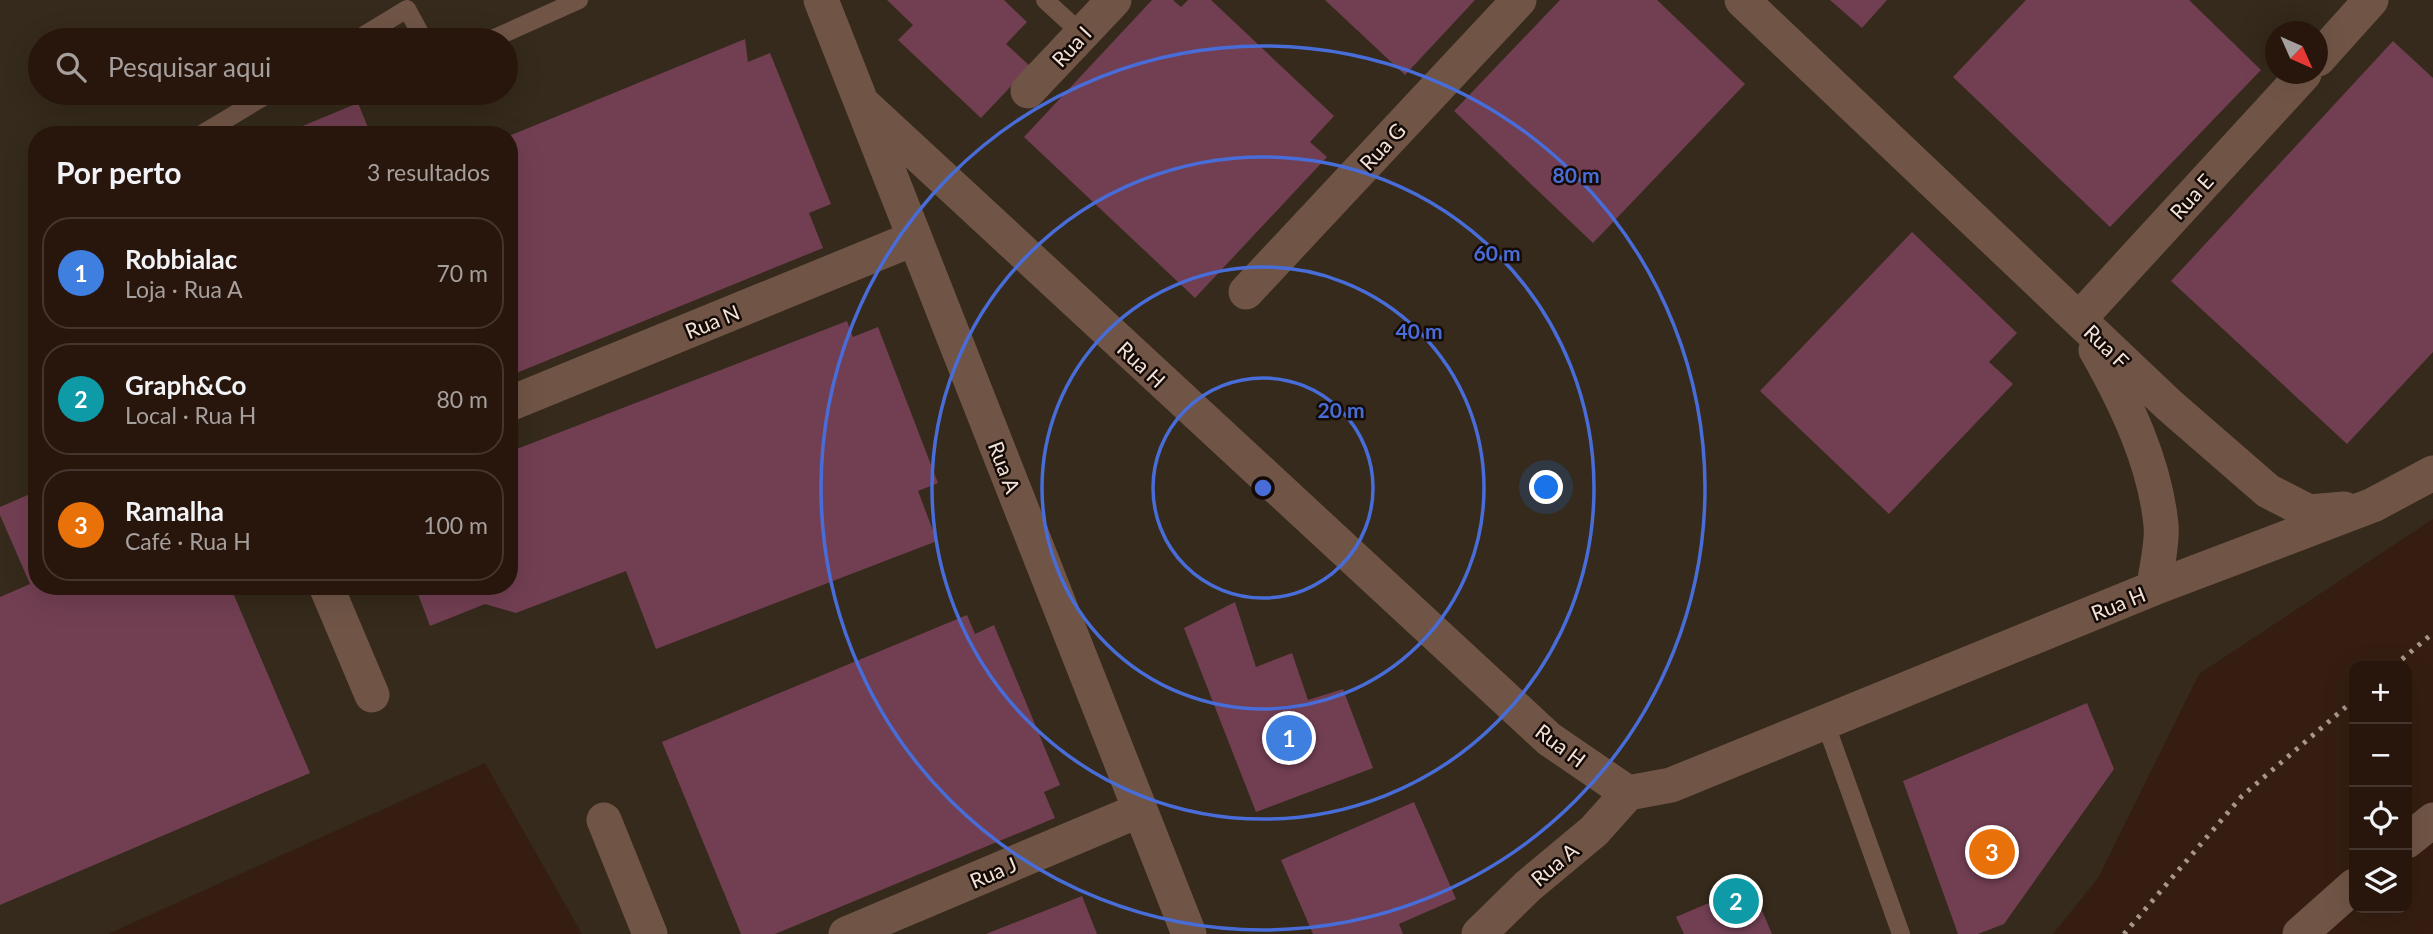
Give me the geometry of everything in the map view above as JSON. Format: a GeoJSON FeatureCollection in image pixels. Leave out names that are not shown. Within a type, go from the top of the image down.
{"type":"FeatureCollection","features":[{"type":"Feature","properties":{"kind":"street","name":"Rua A"},"geometry":{"type":"LineString","coordinates":[[821,0],[1189,934]]}},
{"type":"Feature","properties":{"kind":"street","name":"Rua I"},"geometry":{"type":"LineString","coordinates":[[1028,91],[1114,0]]}},
{"type":"Feature","properties":{"kind":"street","name":"Rua G"},"geometry":{"type":"LineString","coordinates":[[1246,292],[1519,0]]}},
{"type":"Feature","properties":{"kind":"street"},"geometry":{"type":"LineString","coordinates":[[1742,0],[2079,319]]}},
{"type":"Feature","properties":{"kind":"street"},"geometry":{"type":"LineString","coordinates":[[2328,48],[2371,0]]}},
{"type":"Feature","properties":{"kind":"street","name":"Rua E"},"geometry":{"type":"LineString","coordinates":[[2079,319],[2295,84]]}},
{"type":"Feature","properties":{"kind":"street","name":"Rua H"},"geometry":{"type":"LineString","coordinates":[[862,103],[1549,739],[1628,793],[1671,785],[2154,588],[2373,505],[2433,473]]}},
{"type":"Feature","properties":{"kind":"street","name":"Rua N"},"geometry":{"type":"LineString","coordinates":[[518,400],[915,238]]}},
{"type":"Feature","properties":{"kind":"street","name":"Rua F"},"geometry":{"type":"LineString","coordinates":[[2079,319],[2169,405],[2268,491],[2309,512],[2373,505]]}},
{"type":"Feature","properties":{"kind":"street","name":"Rua F"},"geometry":{"type":"LineString","coordinates":[[2079,319],[2120,394],[2149,466],[2161,526],[2154,588]]}},
{"type":"Feature","properties":{"kind":"street"},"geometry":{"type":"LineString","coordinates":[[330,595],[372,695]]}},
{"type":"Feature","properties":{"kind":"street","name":"Rua A"},"geometry":{"type":"LineString","coordinates":[[1479,934],[1528,886],[1594,831],[1628,793]]}},
{"type":"Feature","properties":{"kind":"street","name":"Rua J"},"geometry":{"type":"LineString","coordinates":[[846,934],[1140,810]]}},
{"type":"Feature","properties":{"kind":"street"},"geometry":{"type":"LineString","coordinates":[[604,820],[650,934]]}},
{"type":"Feature","properties":{"kind":"street"},"geometry":{"type":"LineString","coordinates":[[2412,837],[2433,820]]}},
{"type":"Feature","properties":{"kind":"street"},"geometry":{"type":"LineString","coordinates":[[2300,934],[2349,890]]}},
{"type":"Feature","properties":{"kind":"lane"},"geometry":{"type":"LineString","coordinates":[[516,28],[578,0]]}},
{"type":"Feature","properties":{"kind":"lane"},"geometry":{"type":"LineString","coordinates":[[1045,0],[1083,33]]}},
{"type":"Feature","properties":{"kind":"lane"},"geometry":{"type":"LineString","coordinates":[[376,28],[407,9],[417,28]]}},
{"type":"Feature","properties":{"kind":"lane"},"geometry":{"type":"LineString","coordinates":[[215,126],[250,105]]}},
{"type":"Feature","properties":{"kind":"lane"},"geometry":{"type":"LineString","coordinates":[[1825,722],[1901,934]]}},
{"type":"Feature","properties":{"kind":"shaded area"},"geometry":{"type":"Polygon","coordinates":[[[0,0],[2433,0],[2433,519],[2199,674],[2098,878],[2053,934],[582,934],[485,763],[108,934],[0,934],[0,0]]]}},
{"type":"Feature","properties":{"kind":"building"},"geometry":{"type":"Polygon","coordinates":[[[887,0],[1004,0],[1027,22],[1006,44],[1030,66],[981,118],[898,40],[913,25],[887,0]]]}},
{"type":"Feature","properties":{"kind":"building"},"geometry":{"type":"Polygon","coordinates":[[[1152,0],[1173,0],[1181,7],[1188,0],[1211,0],[1334,116],[1310,142],[1327,157],[1195,298],[1024,137],[1152,0]]]}},
{"type":"Feature","properties":{"kind":"building"},"geometry":{"type":"Polygon","coordinates":[[[1325,0],[1475,0],[1405,75],[1325,0]]]}},
{"type":"Feature","properties":{"kind":"building"},"geometry":{"type":"Polygon","coordinates":[[[1560,0],[1657,0],[1745,84],[1593,243],[1454,111],[1560,0]]]}},
{"type":"Feature","properties":{"kind":"building"},"geometry":{"type":"Polygon","coordinates":[[[1830,0],[1887,0],[1862,28],[1830,0]]]}},
{"type":"Feature","properties":{"kind":"building"},"geometry":{"type":"Polygon","coordinates":[[[2026,0],[2189,0],[2261,70],[2110,227],[1953,77],[2026,0]]]}},
{"type":"Feature","properties":{"kind":"building"},"geometry":{"type":"Polygon","coordinates":[[[745,39],[748,62],[770,53],[831,204],[809,213],[823,248],[518,372],[518,132],[745,39]]]}},
{"type":"Feature","properties":{"kind":"building"},"geometry":{"type":"Polygon","coordinates":[[[2393,41],[2433,78],[2433,352],[2347,444],[2171,281],[2393,41]]]}},
{"type":"Feature","properties":{"kind":"building"},"geometry":{"type":"Polygon","coordinates":[[[359,105],[367,126],[303,126],[359,105]]]}},
{"type":"Feature","properties":{"kind":"building"},"geometry":{"type":"Polygon","coordinates":[[[1912,232],[2017,333],[1989,362],[2013,384],[1889,514],[1760,391],[1912,232]]]}},
{"type":"Feature","properties":{"kind":"building"},"geometry":{"type":"Polygon","coordinates":[[[847,321],[853,337],[878,327],[938,483],[918,491],[937,541],[656,649],[626,571],[516,613],[485,604],[430,626],[418,595],[518,595],[518,449],[847,321]]]}},
{"type":"Feature","properties":{"kind":"building"},"geometry":{"type":"Polygon","coordinates":[[[28,495],[28,579],[0,515],[0,507],[28,495]]]}},
{"type":"Feature","properties":{"kind":"building"},"geometry":{"type":"Polygon","coordinates":[[[28,585],[28,595],[234,595],[310,773],[0,905],[0,597],[28,585]]]}},
{"type":"Feature","properties":{"kind":"building"},"geometry":{"type":"Polygon","coordinates":[[[1235,602],[1256,667],[1292,653],[1308,700],[1343,689],[1373,768],[1256,812],[1184,628],[1235,602]]]}},
{"type":"Feature","properties":{"kind":"building"},"geometry":{"type":"Polygon","coordinates":[[[967,615],[975,634],[994,625],[1060,785],[1044,792],[1055,818],[775,934],[741,934],[662,742],[967,615]]]}},
{"type":"Feature","properties":{"kind":"building"},"geometry":{"type":"Polygon","coordinates":[[[2087,703],[2114,769],[2004,924],[1978,934],[1958,934],[1903,781],[2087,703]]]}},
{"type":"Feature","properties":{"kind":"building"},"geometry":{"type":"Polygon","coordinates":[[[1414,802],[1456,899],[1399,924],[1403,934],[1313,934],[1281,860],[1414,802]]]}},
{"type":"Feature","properties":{"kind":"building"},"geometry":{"type":"Polygon","coordinates":[[[1751,885],[1772,934],[1684,934],[1676,917],[1751,885]]]}},
{"type":"Feature","properties":{"kind":"building"},"geometry":{"type":"Polygon","coordinates":[[[1082,896],[1097,934],[986,934],[1082,896]]]}},
{"type":"Feature","properties":{"kind":"railway"},"geometry":{"type":"LineString","coordinates":[[2400,661],[2433,633]]}},
{"type":"Feature","properties":{"kind":"railway"},"geometry":{"type":"LineString","coordinates":[[2124,934],[2242,796],[2349,704]]}},
{"type":"Feature","properties":{"kind":"place","name":"Robbialac"},"geometry":{"type":"Point","coordinates":[1289,738]}},
{"type":"Feature","properties":{"kind":"place","name":"Ramalha"},"geometry":{"type":"Point","coordinates":[1992,852]}},
{"type":"Feature","properties":{"kind":"place","name":"Graph&Co"},"geometry":{"type":"Point","coordinates":[1736,901]}}]}
